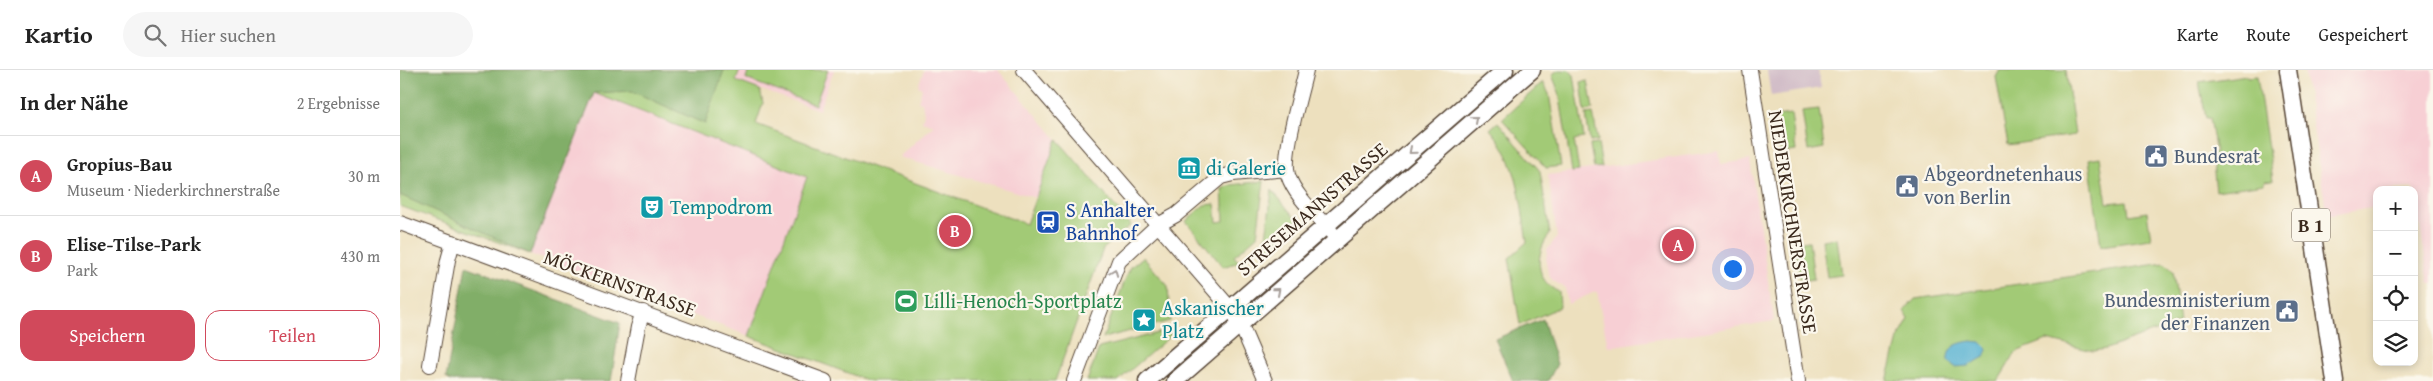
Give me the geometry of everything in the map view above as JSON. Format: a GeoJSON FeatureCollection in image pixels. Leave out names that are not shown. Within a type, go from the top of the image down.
{"type":"FeatureCollection","features":[{"type":"Feature","properties":{"kind":"main road","name":"STRESEMANNSTRASSE"},"geometry":{"type":"LineString","coordinates":[[1147,381],[1505,70]]}},
{"type":"Feature","properties":{"kind":"main road","name":"STRESEMANNSTRASSE"},"geometry":{"type":"LineString","coordinates":[[1175,381],[1531,70]]}},
{"type":"Feature","properties":{"kind":"main road","name":"B 1"},"geometry":{"type":"LineString","coordinates":[[2288,70],[2335,381]]}},
{"type":"Feature","properties":{"kind":"main road"},"geometry":{"type":"LineString","coordinates":[[1443,124],[1454,137]]}},
{"type":"Feature","properties":{"kind":"main road"},"geometry":{"type":"LineString","coordinates":[[1354,201],[1366,214]]}},
{"type":"Feature","properties":{"kind":"street"},"geometry":{"type":"LineString","coordinates":[[1024,70],[1230,308],[1240,323],[1265,381]]}},
{"type":"Feature","properties":{"kind":"street"},"geometry":{"type":"LineString","coordinates":[[1306,70],[1287,154],[1287,169],[1296,189],[1338,239]]}},
{"type":"Feature","properties":{"kind":"street","name":"NIEDERKIRCHNERSTRASSE"},"geometry":{"type":"LineString","coordinates":[[1750,70],[1798,381]]}},
{"type":"Feature","properties":{"kind":"street"},"geometry":{"type":"LineString","coordinates":[[1074,381],[1119,261],[1158,225],[1176,215],[1224,176],[1287,169]]}},
{"type":"Feature","properties":{"kind":"street","name":"MÖCKERNSTRASSE"},"geometry":{"type":"LineString","coordinates":[[400,222],[825,381]]}},
{"type":"Feature","properties":{"kind":"street"},"geometry":{"type":"LineString","coordinates":[[430,365],[448,260],[454,242]]}},
{"type":"Feature","properties":{"kind":"street"},"geometry":{"type":"LineString","coordinates":[[628,381],[637,331],[643,312]]}},
{"type":"Feature","properties":{"kind":"shaded area"},"geometry":{"type":"Polygon","coordinates":[[[740,70],[834,70],[819,110],[736,81],[740,70]]]}},
{"type":"Feature","properties":{"kind":"shaded area"},"geometry":{"type":"Polygon","coordinates":[[[924,70],[998,70],[1057,139],[1036,198],[899,157],[934,125],[922,121],[924,114],[922,102],[918,101],[922,88],[918,86],[924,70]]]}},
{"type":"Feature","properties":{"kind":"shaded area"},"geometry":{"type":"Polygon","coordinates":[[[1767,70],[1818,70],[1821,88],[1771,96],[1767,70]]]}},
{"type":"Feature","properties":{"kind":"shaded area"},"geometry":{"type":"Polygon","coordinates":[[[2304,70],[2433,70],[2433,284],[2429,284],[2418,214],[2418,186],[2373,186],[2373,208],[2327,216],[2304,70]]]}},
{"type":"Feature","properties":{"kind":"shaded area","name":"Tempodrom"},"geometry":{"type":"Polygon","coordinates":[[[594,93],[807,177],[749,336],[530,254],[594,93]]]}},
{"type":"Feature","properties":{"kind":"shaded area"},"geometry":{"type":"Polygon","coordinates":[[[1719,151],[1721,164],[1750,160],[1774,321],[1608,347],[1597,291],[1568,304],[1565,288],[1552,280],[1548,272],[1546,262],[1547,250],[1557,237],[1548,175],[1719,151]]]}},
{"type":"Feature","properties":{"kind":"green space"},"geometry":{"type":"Polygon","coordinates":[[[400,70],[740,70],[736,81],[760,90],[763,103],[756,124],[1026,224],[1057,139],[1131,225],[1103,249],[1055,381],[869,381],[749,336],[807,177],[594,93],[530,254],[400,206],[400,70]]]}},
{"type":"Feature","properties":{"kind":"green space"},"geometry":{"type":"Polygon","coordinates":[[[400,70],[724,70],[705,124],[632,91],[594,93],[530,254],[400,195],[400,70]]]}},
{"type":"Feature","properties":{"kind":"green space"},"geometry":{"type":"Polygon","coordinates":[[[749,70],[828,70],[815,105],[746,79],[749,70]]]}},
{"type":"Feature","properties":{"kind":"green space"},"geometry":{"type":"Polygon","coordinates":[[[1558,70],[1569,70],[1574,75],[1584,138],[1574,140],[1579,171],[1572,172],[1559,92],[1552,75],[1558,70]]]}},
{"type":"Feature","properties":{"kind":"green space"},"geometry":{"type":"Polygon","coordinates":[[[2000,70],[2066,70],[2075,135],[2008,145],[1996,77],[2000,70]]]}},
{"type":"Feature","properties":{"kind":"green space"},"geometry":{"type":"Polygon","coordinates":[[[2247,75],[2247,77],[2257,76],[2273,180],[2264,181],[2264,184],[2216,191],[2212,154],[2216,153],[2210,118],[2206,118],[2199,82],[2247,75]]]}},
{"type":"Feature","properties":{"kind":"green space"},"geometry":{"type":"Polygon","coordinates":[[[1588,81],[1593,109],[1585,111],[1581,82],[1588,81]]]}},
{"type":"Feature","properties":{"kind":"green space"},"geometry":{"type":"Polygon","coordinates":[[[1543,82],[1549,94],[1561,166],[1546,168],[1502,119],[1543,82]]]}},
{"type":"Feature","properties":{"kind":"green space"},"geometry":{"type":"Polygon","coordinates":[[[1819,109],[1824,148],[1808,151],[1802,111],[1819,109]]]}},
{"type":"Feature","properties":{"kind":"green space"},"geometry":{"type":"Polygon","coordinates":[[[1593,113],[1598,141],[1590,142],[1586,114],[1593,113]]]}},
{"type":"Feature","properties":{"kind":"green space"},"geometry":{"type":"Polygon","coordinates":[[[1791,114],[1796,151],[1781,153],[1776,116],[1791,114]]]}},
{"type":"Feature","properties":{"kind":"green space"},"geometry":{"type":"Polygon","coordinates":[[[1498,122],[1540,171],[1550,234],[1545,241],[1540,257],[1541,274],[1551,287],[1559,292],[1560,307],[1520,325],[1509,258],[1527,242],[1520,196],[1513,168],[1500,142],[1490,129],[1498,122]]]}},
{"type":"Feature","properties":{"kind":"green space"},"geometry":{"type":"Polygon","coordinates":[[[1441,135],[1443,137],[1365,205],[1364,203],[1441,135]]]}},
{"type":"Feature","properties":{"kind":"green space"},"geometry":{"type":"Polygon","coordinates":[[[1598,144],[1602,167],[1594,168],[1590,145],[1598,144]]]}},
{"type":"Feature","properties":{"kind":"green space"},"geometry":{"type":"Polygon","coordinates":[[[2100,157],[2107,203],[2127,201],[2129,215],[2147,212],[2151,239],[2101,246],[2089,159],[2100,157]]]}},
{"type":"Feature","properties":{"kind":"green space"},"geometry":{"type":"Polygon","coordinates":[[[1264,181],[1257,236],[1234,256],[1239,262],[1223,267],[1186,221],[1204,205],[1215,204],[1217,222],[1224,221],[1222,189],[1231,185],[1264,181]]]}},
{"type":"Feature","properties":{"kind":"green space"},"geometry":{"type":"Polygon","coordinates":[[[1272,190],[1301,225],[1270,251],[1265,245],[1272,190]]]}},
{"type":"Feature","properties":{"kind":"green space"},"geometry":{"type":"Polygon","coordinates":[[[1837,238],[1842,275],[1827,277],[1822,240],[1837,238]]]}},
{"type":"Feature","properties":{"kind":"green space"},"geometry":{"type":"Polygon","coordinates":[[[1809,241],[1814,279],[1800,281],[1795,243],[1809,241]]]}},
{"type":"Feature","properties":{"kind":"green space"},"geometry":{"type":"Polygon","coordinates":[[[1143,257],[1168,286],[1170,321],[1103,338],[1127,275],[1131,267],[1143,257]]]}},
{"type":"Feature","properties":{"kind":"green space"},"geometry":{"type":"Polygon","coordinates":[[[2165,263],[2173,271],[2180,322],[2106,349],[2093,351],[2047,340],[2016,352],[1998,381],[1887,381],[1898,339],[1909,319],[1904,311],[1915,299],[2165,263]]]}},
{"type":"Feature","properties":{"kind":"green space"},"geometry":{"type":"Polygon","coordinates":[[[466,266],[620,323],[611,381],[451,381],[446,378],[466,266]]]}},
{"type":"Feature","properties":{"kind":"green space"},"geometry":{"type":"Polygon","coordinates":[[[1543,319],[1557,364],[1548,381],[1513,381],[1495,339],[1543,319]]]}},
{"type":"Feature","properties":{"kind":"green space"},"geometry":{"type":"Polygon","coordinates":[[[1170,330],[1170,336],[1118,381],[1087,381],[1099,348],[1170,330]]]}},
{"type":"Feature","properties":{"kind":"water"},"geometry":{"type":"Polygon","coordinates":[[[1971,341],[1981,342],[1987,348],[1986,356],[1968,366],[1955,367],[1948,361],[1949,352],[1958,344],[1971,341]]]}},
{"type":"Feature","properties":{"kind":"place","name":"Bundesrat"},"geometry":{"type":"Point","coordinates":[2156,156]}},
{"type":"Feature","properties":{"kind":"place","name":"di Galerie"},"geometry":{"type":"Point","coordinates":[1189,168]}},
{"type":"Feature","properties":{"kind":"place","name":"Abgeordnetenhaus von Berlin"},"geometry":{"type":"Point","coordinates":[1907,186]}},
{"type":"Feature","properties":{"kind":"place","name":"Tempodrom"},"geometry":{"type":"Point","coordinates":[652,207]}},
{"type":"Feature","properties":{"kind":"place","name":"S Anhalter Bahnhof"},"geometry":{"type":"Point","coordinates":[1048,222]}},
{"type":"Feature","properties":{"kind":"place","name":"Elise-Tilse-Park"},"geometry":{"type":"Point","coordinates":[955,231]}},
{"type":"Feature","properties":{"kind":"place","name":"Gropius-Bau"},"geometry":{"type":"Point","coordinates":[1678,245]}},
{"type":"Feature","properties":{"kind":"place","name":"Lilli-Henoch-Sportplatz"},"geometry":{"type":"Point","coordinates":[906,301]}},
{"type":"Feature","properties":{"kind":"place","name":"Bundesministerium der Finanzen"},"geometry":{"type":"Point","coordinates":[2287,311]}},
{"type":"Feature","properties":{"kind":"place","name":"Askanischer Platz"},"geometry":{"type":"Point","coordinates":[1144,320]}}]}
